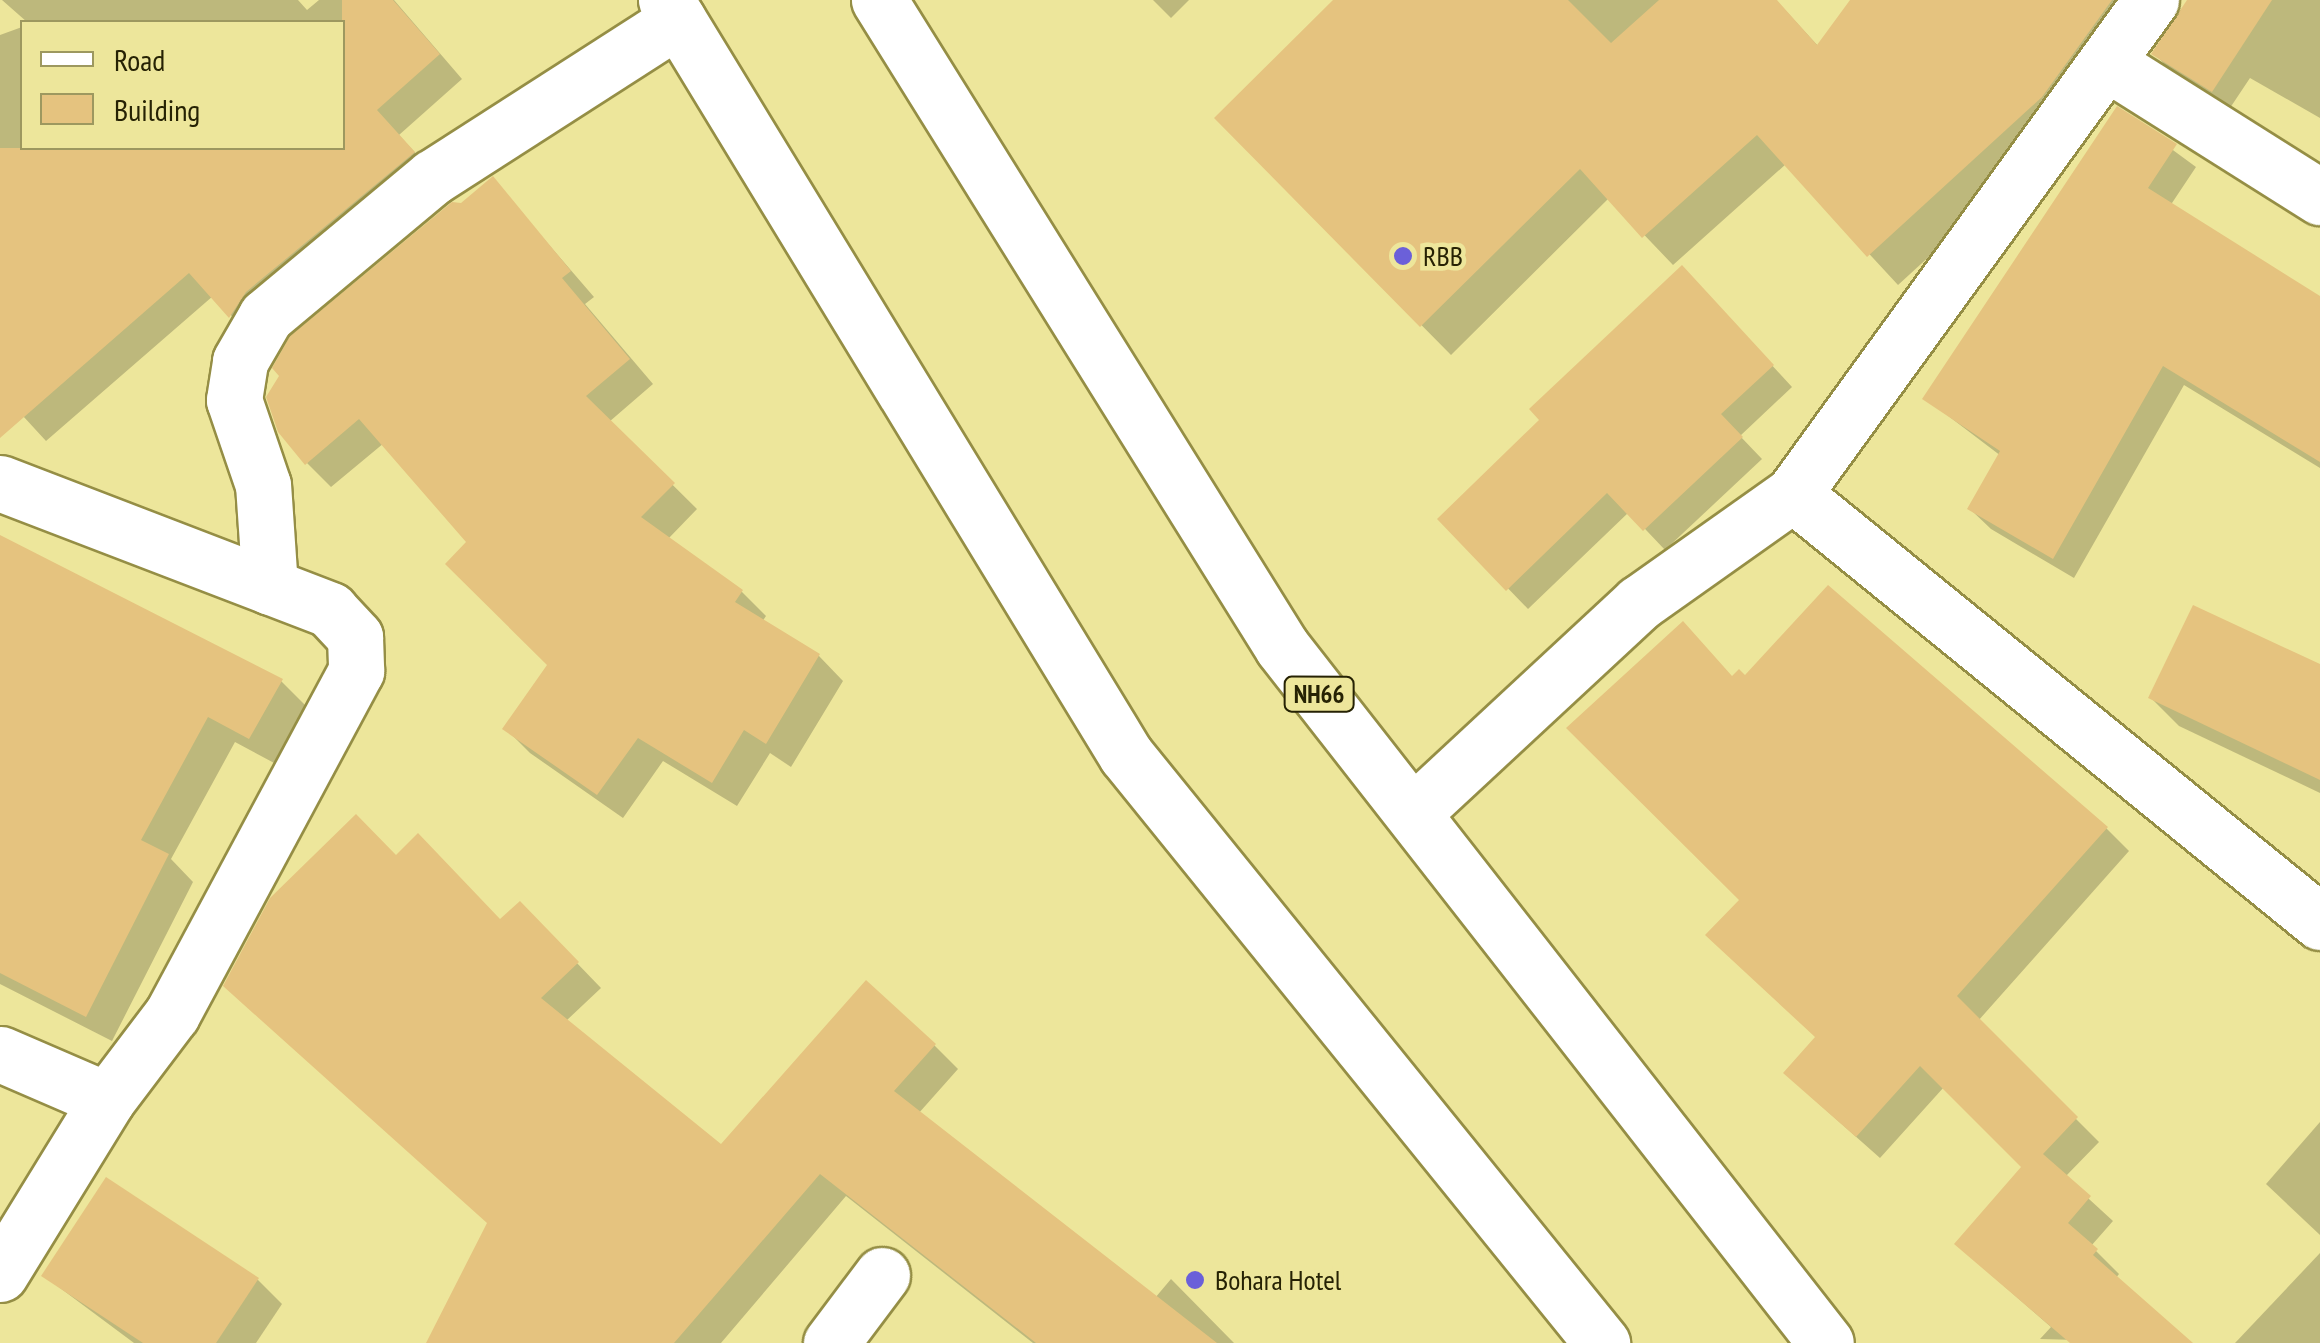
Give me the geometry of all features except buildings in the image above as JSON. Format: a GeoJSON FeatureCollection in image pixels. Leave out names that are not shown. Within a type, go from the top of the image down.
{"type":"FeatureCollection","features":[{"type":"Feature","properties":{"kind":"main road","name":"NH66"},"geometry":{"type":"LineString","coordinates":[[878,0],[1282,648],[1826,1343]]}},
{"type":"Feature","properties":{"kind":"main road"},"geometry":{"type":"LineString","coordinates":[[1414,812],[1639,604],[1793,494],[2151,0]]}},
{"type":"Feature","properties":{"kind":"main road"},"geometry":{"type":"LineString","coordinates":[[270,587],[263,485],[234,400],[240,361],[266,316],[433,177],[672,10],[1126,755],[1602,1343]]}},
{"type":"Feature","properties":{"kind":"main road"},"geometry":{"type":"LineString","coordinates":[[2107,63],[2320,197]]}},
{"type":"Feature","properties":{"kind":"main road"},"geometry":{"type":"LineString","coordinates":[[0,483],[330,610],[355,636],[356,671],[172,1014],[107,1100],[0,1274]]}},
{"type":"Feature","properties":{"kind":"main road"},"geometry":{"type":"LineString","coordinates":[[1793,494],[2320,922]]}},
{"type":"Feature","properties":{"kind":"main road"},"geometry":{"type":"LineString","coordinates":[[0,1054],[107,1100]]}},
{"type":"Feature","properties":{"kind":"main road"},"geometry":{"type":"LineString","coordinates":[[831,1343],[882,1275]]}},
{"type":"Feature","properties":{"kind":"place","name":"RBB"},"geometry":{"type":"Point","coordinates":[1403,256]}},
{"type":"Feature","properties":{"kind":"place","name":"Bohara Hotel"},"geometry":{"type":"Point","coordinates":[1195,1280]}}]}
